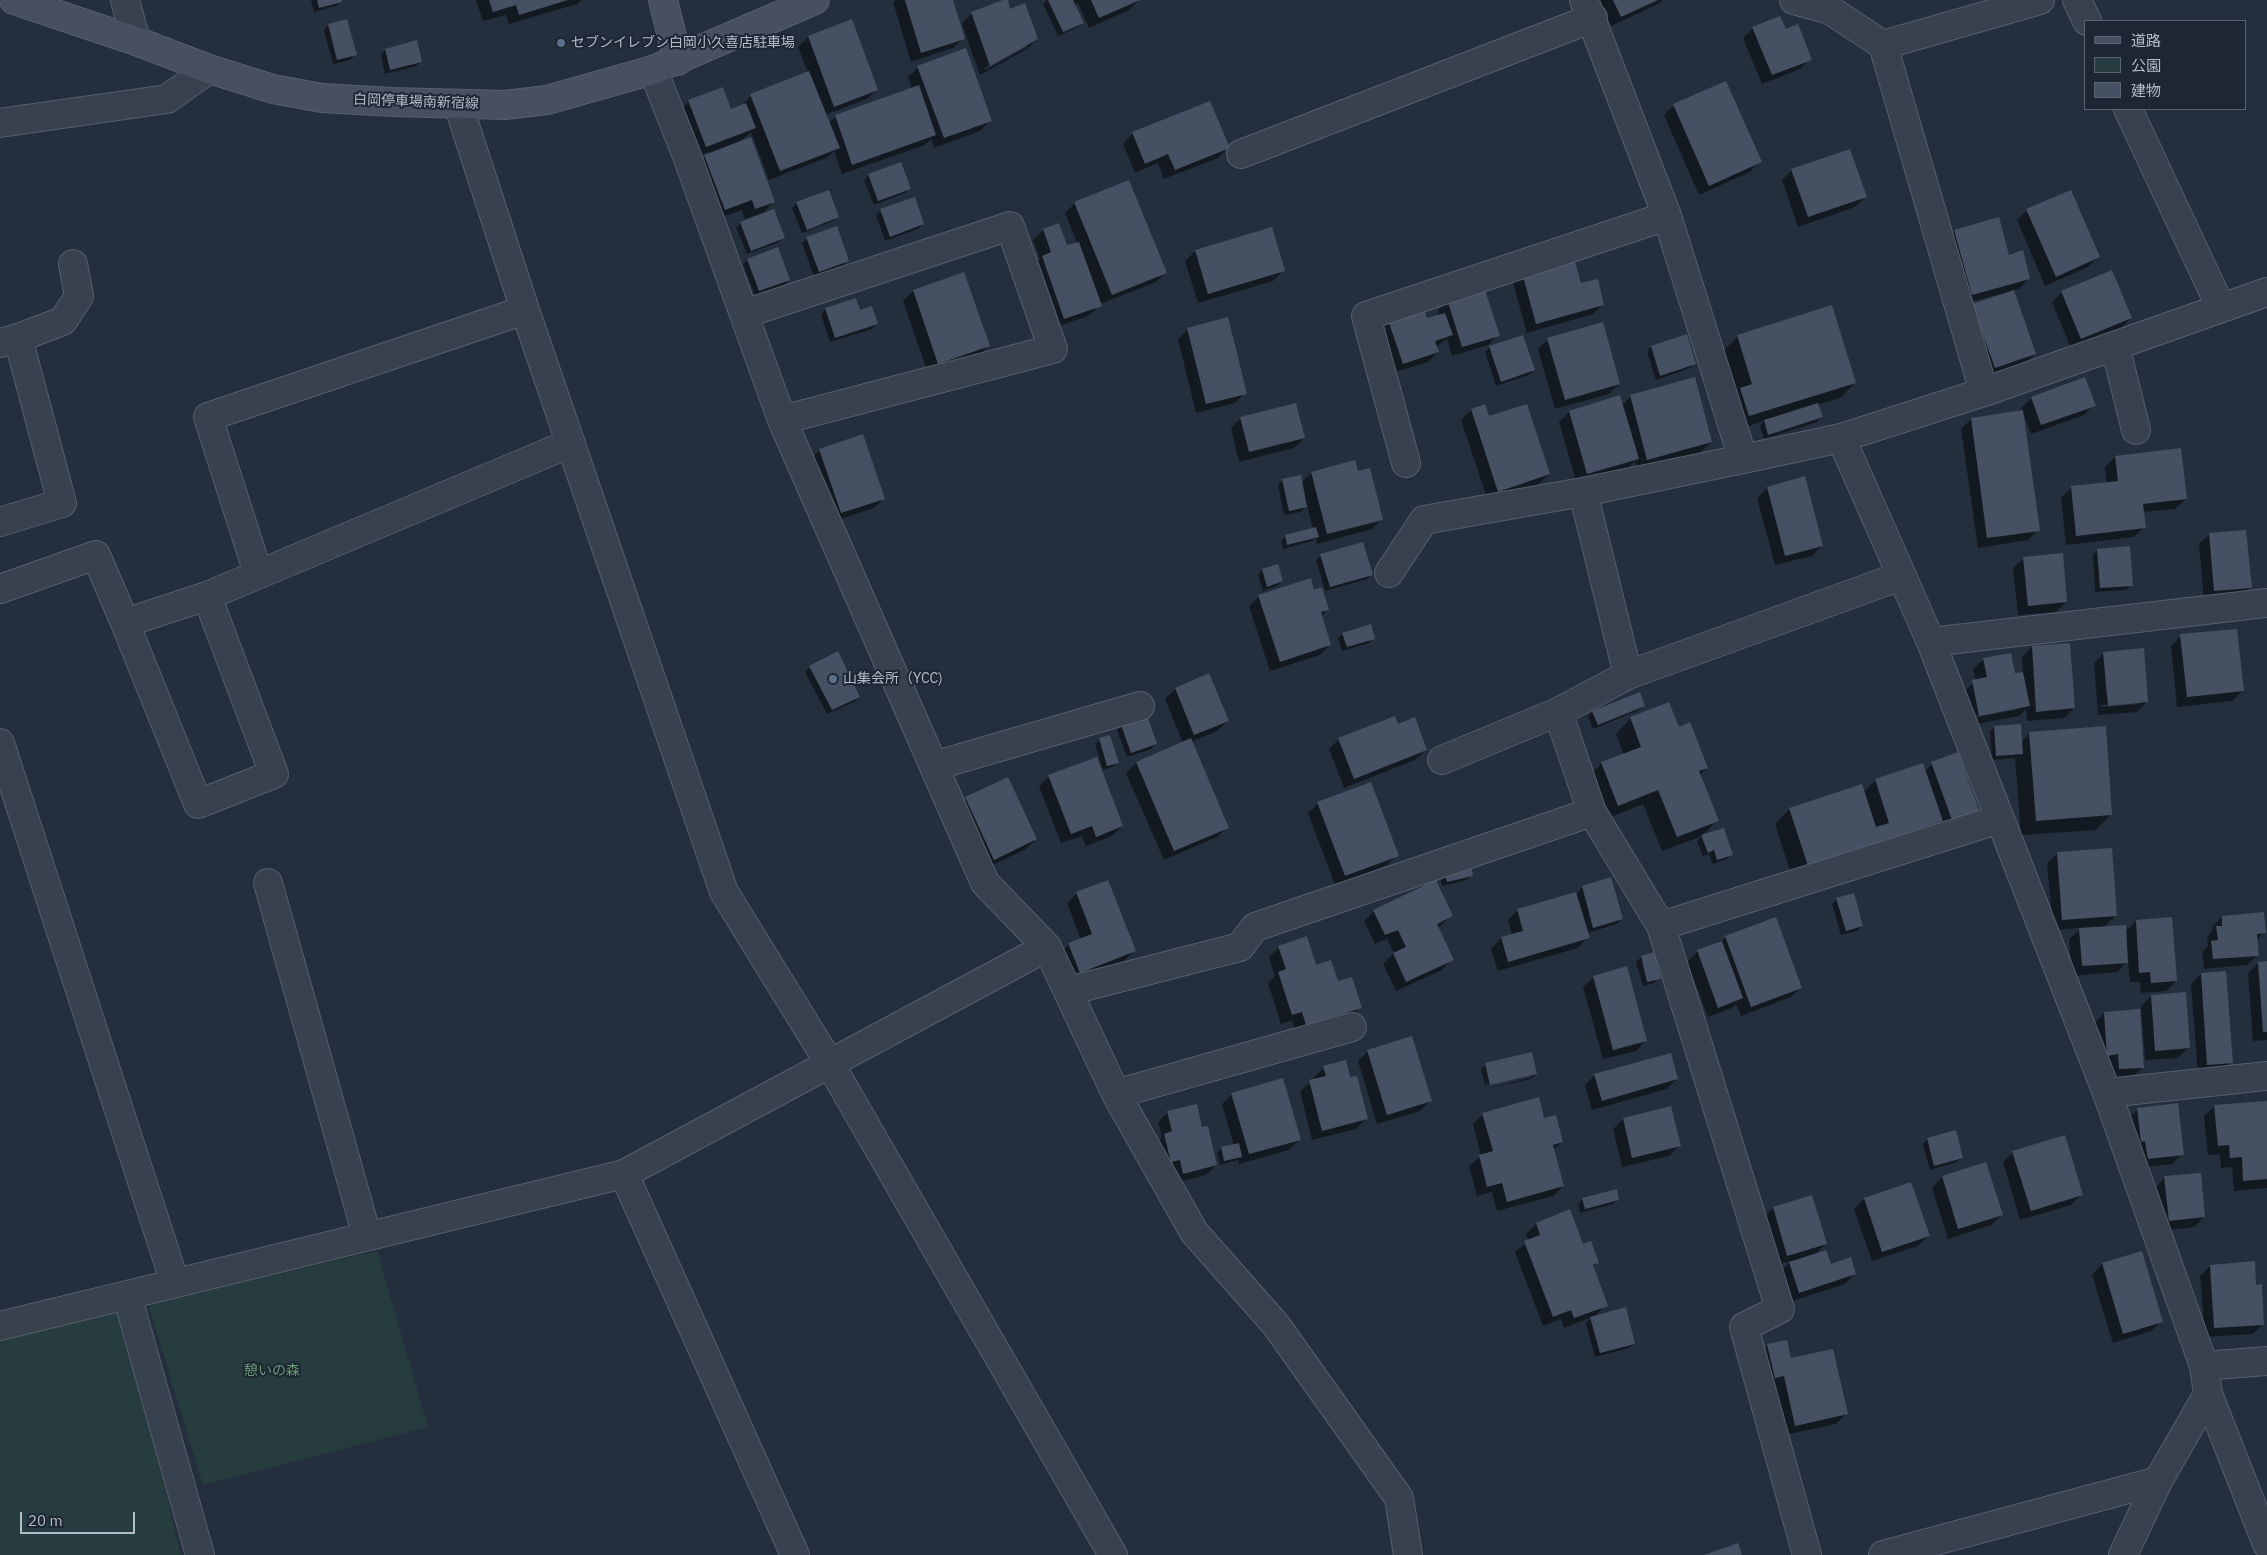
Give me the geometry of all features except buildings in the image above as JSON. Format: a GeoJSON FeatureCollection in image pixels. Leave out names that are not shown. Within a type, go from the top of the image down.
{"type":"FeatureCollection","features":[{"type":"Feature","properties":{"kind":"main road","name":"白岡停車場南新宿線"},"geometry":{"type":"LineString","coordinates":[[14,0],[136,41],[209,69],[273,88],[322,98],[505,105],[547,100],[665,66],[815,0]]}},
{"type":"Feature","properties":{"kind":"main road"},"geometry":{"type":"LineString","coordinates":[[663,0],[665,66]]}},
{"type":"Feature","properties":{"kind":"street"},"geometry":{"type":"LineString","coordinates":[[125,0],[136,41]]}},
{"type":"Feature","properties":{"kind":"street"},"geometry":{"type":"LineString","coordinates":[[1794,0],[1830,10],[1884,45],[1984,392]]}},
{"type":"Feature","properties":{"kind":"street"},"geometry":{"type":"LineString","coordinates":[[1884,45],[2040,0]]}},
{"type":"Feature","properties":{"kind":"street"},"geometry":{"type":"LineString","coordinates":[[2078,0],[2087,20]]}},
{"type":"Feature","properties":{"kind":"street"},"geometry":{"type":"LineString","coordinates":[[1241,154],[1589,9],[1667,216],[1742,459]]}},
{"type":"Feature","properties":{"kind":"street"},"geometry":{"type":"LineString","coordinates":[[665,66],[687,156],[782,420],[984,883],[1047,947],[1116,1094],[1194,1232],[1276,1325],[1399,1498],[1408,1555]]}},
{"type":"Feature","properties":{"kind":"street"},"geometry":{"type":"LineString","coordinates":[[0,123],[168,98],[209,69]]}},
{"type":"Feature","properties":{"kind":"street"},"geometry":{"type":"LineString","coordinates":[[458,104],[525,310],[724,892],[830,1064],[1112,1555]]}},
{"type":"Feature","properties":{"kind":"street"},"geometry":{"type":"LineString","coordinates":[[2128,110],[2221,308]]}},
{"type":"Feature","properties":{"kind":"street"},"geometry":{"type":"LineString","coordinates":[[1406,463],[1366,316],[1667,216]]}},
{"type":"Feature","properties":{"kind":"street"},"geometry":{"type":"LineString","coordinates":[[744,314],[1010,226],[1053,349],[782,420]]}},
{"type":"Feature","properties":{"kind":"street"},"geometry":{"type":"LineString","coordinates":[[0,522],[62,504],[9,341],[64,321],[80,296],[73,264]]}},
{"type":"Feature","properties":{"kind":"street"},"geometry":{"type":"LineString","coordinates":[[1389,574],[1424,520],[1583,492],[1841,438],[1984,392],[2267,292]]}},
{"type":"Feature","properties":{"kind":"street"},"geometry":{"type":"LineString","coordinates":[[258,574],[208,417],[525,310]]}},
{"type":"Feature","properties":{"kind":"street"},"geometry":{"type":"LineString","coordinates":[[2115,346],[2136,430]]}},
{"type":"Feature","properties":{"kind":"street"},"geometry":{"type":"LineString","coordinates":[[1841,438],[1931,642],[2107,1093],[2204,1366],[2208,1394],[2267,1544]]}},
{"type":"Feature","properties":{"kind":"street"},"geometry":{"type":"LineString","coordinates":[[125,623],[207,596],[571,443]]}},
{"type":"Feature","properties":{"kind":"street"},"geometry":{"type":"LineString","coordinates":[[1583,492],[1628,675]]}},
{"type":"Feature","properties":{"kind":"street"},"geometry":{"type":"LineString","coordinates":[[0,589],[96,555],[198,804],[274,774],[207,596]]}},
{"type":"Feature","properties":{"kind":"street"},"geometry":{"type":"LineString","coordinates":[[1442,760],[1558,712],[1628,675],[1902,576]]}},
{"type":"Feature","properties":{"kind":"street"},"geometry":{"type":"LineString","coordinates":[[1931,642],[2267,603]]}},
{"type":"Feature","properties":{"kind":"street"},"geometry":{"type":"LineString","coordinates":[[934,766],[1140,706]]}},
{"type":"Feature","properties":{"kind":"street"},"geometry":{"type":"LineString","coordinates":[[1558,712],[1592,812],[1661,926],[1780,1309],[1744,1327],[1807,1555]]}},
{"type":"Feature","properties":{"kind":"street"},"geometry":{"type":"LineString","coordinates":[[0,743],[175,1283]]}},
{"type":"Feature","properties":{"kind":"street"},"geometry":{"type":"LineString","coordinates":[[1068,991],[1240,947],[1255,927],[1592,812]]}},
{"type":"Feature","properties":{"kind":"street"},"geometry":{"type":"LineString","coordinates":[[1661,926],[2000,819]]}},
{"type":"Feature","properties":{"kind":"street"},"geometry":{"type":"LineString","coordinates":[[268,883],[367,1236]]}},
{"type":"Feature","properties":{"kind":"street"},"geometry":{"type":"LineString","coordinates":[[0,1326],[624,1174],[1047,947]]}},
{"type":"Feature","properties":{"kind":"street"},"geometry":{"type":"LineString","coordinates":[[1116,1094],[1352,1027]]}},
{"type":"Feature","properties":{"kind":"street"},"geometry":{"type":"LineString","coordinates":[[2107,1093],[2267,1076]]}},
{"type":"Feature","properties":{"kind":"street"},"geometry":{"type":"LineString","coordinates":[[624,1174],[795,1555]]}},
{"type":"Feature","properties":{"kind":"street"},"geometry":{"type":"LineString","coordinates":[[127,1295],[200,1555]]}},
{"type":"Feature","properties":{"kind":"street"},"geometry":{"type":"LineString","coordinates":[[2204,1366],[2267,1361]]}},
{"type":"Feature","properties":{"kind":"street"},"geometry":{"type":"LineString","coordinates":[[2123,1555],[2158,1481],[2208,1394]]}},
{"type":"Feature","properties":{"kind":"street"},"geometry":{"type":"LineString","coordinates":[[1883,1555],[2158,1481]]}},
{"type":"Feature","properties":{"kind":"green space","name":"憩いの森"},"geometry":{"type":"Polygon","coordinates":[[[377,1251],[428,1427],[203,1485],[148,1304],[377,1251]]]}},
{"type":"Feature","properties":{"kind":"green space"},"geometry":{"type":"Polygon","coordinates":[[[122,1310],[181,1555],[0,1555],[0,1339],[122,1310]]]}},
{"type":"Feature","properties":{"kind":"place","name":"セブンイレブン白岡小久喜店駐車場"},"geometry":{"type":"Point","coordinates":[561,43]}},
{"type":"Feature","properties":{"kind":"place","name":"山集会所（YCC)"},"geometry":{"type":"Point","coordinates":[833,679]}}]}
